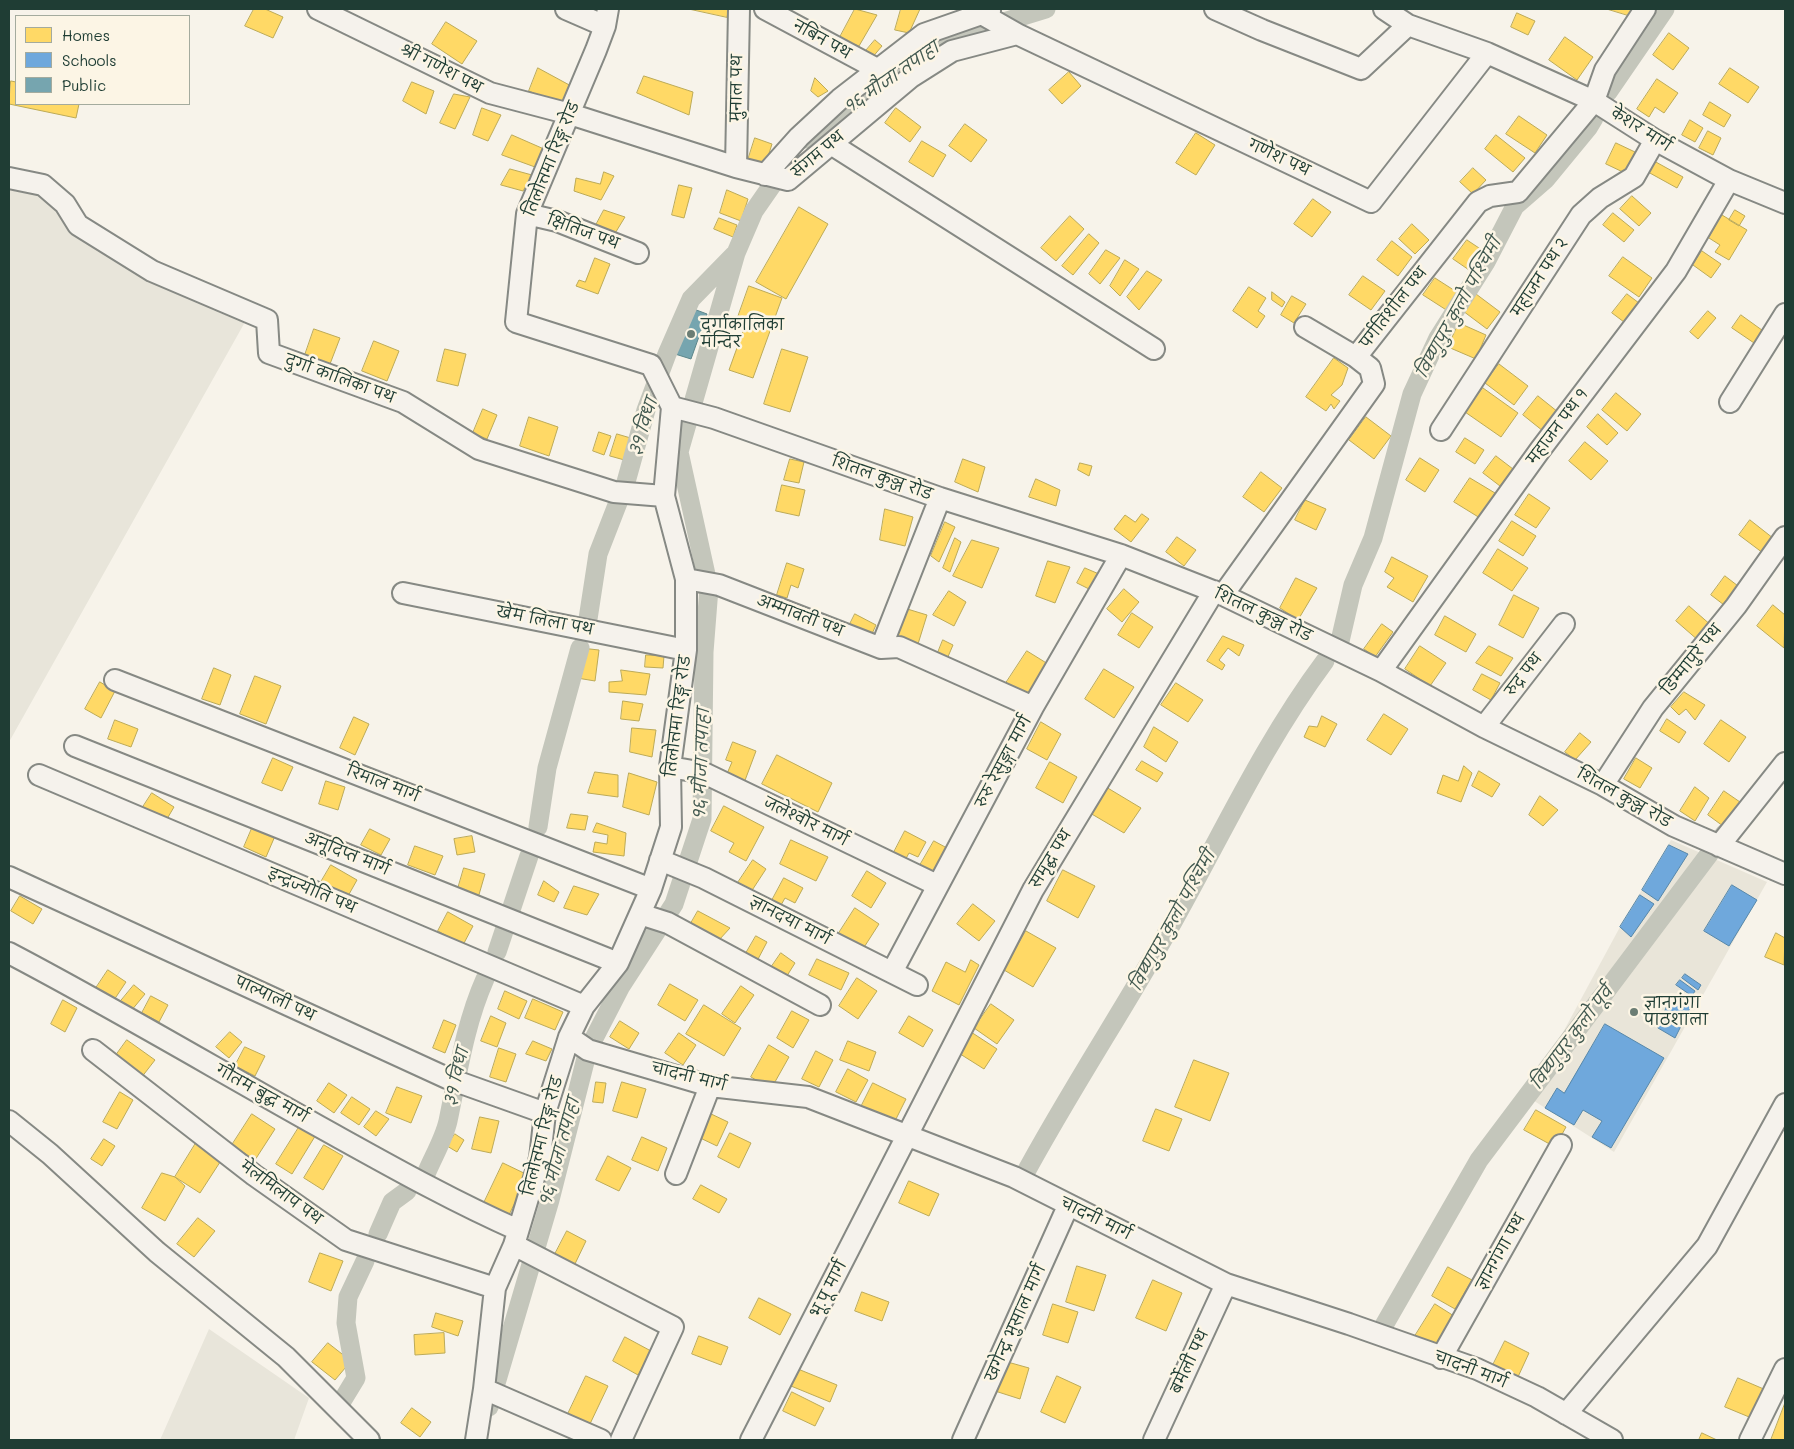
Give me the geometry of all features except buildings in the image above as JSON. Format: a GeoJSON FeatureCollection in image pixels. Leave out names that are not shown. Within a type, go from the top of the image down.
{"type":"FeatureCollection","features":[{"type":"Feature","properties":{"kind":"street","name":"श्री गणेश पथ"},"geometry":{"type":"LineString","coordinates":[[318,9],[490,93],[570,114]]}},
{"type":"Feature","properties":{"kind":"street"},"geometry":{"type":"LineString","coordinates":[[566,9],[607,17]]}},
{"type":"Feature","properties":{"kind":"street","name":"मुनाल पथ"},"geometry":{"type":"LineString","coordinates":[[736,168],[738,9]]}},
{"type":"Feature","properties":{"kind":"street","name":"नबिन पथ"},"geometry":{"type":"LineString","coordinates":[[765,9],[879,70]]}},
{"type":"Feature","properties":{"kind":"street"},"geometry":{"type":"LineString","coordinates":[[1214,9],[1361,69],[1408,25]]}},
{"type":"Feature","properties":{"kind":"street"},"geometry":{"type":"LineString","coordinates":[[1384,9],[1408,25],[1487,53],[1594,101]]}},
{"type":"Feature","properties":{"kind":"street","name":"केशर मार्ग"},"geometry":{"type":"LineString","coordinates":[[1645,9],[1605,70],[1594,101],[1654,140],[1730,180],[1785,203]]}},
{"type":"Feature","properties":{"kind":"street"},"geometry":{"type":"LineString","coordinates":[[765,175],[799,137],[840,99],[924,34],[984,10],[1017,34]]}},
{"type":"Feature","properties":{"kind":"street","name":"तिलोत्तमा रिङ्ग रोड"},"geometry":{"type":"LineString","coordinates":[[476,1440],[484,1389],[495,1288],[516,1237],[540,1158],[545,1113],[568,1037],[584,1006],[618,963],[651,888],[671,827],[671,767],[686,650],[686,579],[663,496],[672,406],[651,365],[516,322],[527,214],[570,114],[607,17]]}},
{"type":"Feature","properties":{"kind":"street","name":"संगम पथ"},"geometry":{"type":"LineString","coordinates":[[570,114],[736,168],[788,180],[911,77],[952,51],[1017,34]]}},
{"type":"Feature","properties":{"kind":"street","name":"गणेश पथ"},"geometry":{"type":"LineString","coordinates":[[1017,34],[1371,202],[1487,53]]}},
{"type":"Feature","properties":{"kind":"street","name":"पर्गतिशील पथ"},"geometry":{"type":"LineString","coordinates":[[1219,593],[1374,384],[1370,368],[1356,357],[1478,202],[1490,196],[1518,192],[1594,101]]}},
{"type":"Feature","properties":{"kind":"street","name":"महाजन पथ २"},"geometry":{"type":"LineString","coordinates":[[1441,430],[1581,215],[1600,198],[1634,177],[1654,140]]}},
{"type":"Feature","properties":{"kind":"street"},"geometry":{"type":"LineString","coordinates":[[831,144],[1154,349]]}},
{"type":"Feature","properties":{"kind":"street","name":"दुर्गा कालिका पथ"},"geometry":{"type":"LineString","coordinates":[[9,178],[43,185],[65,204],[78,225],[152,271],[267,320],[269,353],[403,402],[478,450],[614,492],[663,496]]}},
{"type":"Feature","properties":{"kind":"street","name":"महाजन पथ १"},"geometry":{"type":"LineString","coordinates":[[1381,671],[1540,450],[1676,271],[1730,180]]}},
{"type":"Feature","properties":{"kind":"street","name":"क्षितिज पथ"},"geometry":{"type":"LineString","coordinates":[[527,214],[557,220],[638,253]]}},
{"type":"Feature","properties":{"kind":"street"},"geometry":{"type":"LineString","coordinates":[[1730,402],[1785,314]]}},
{"type":"Feature","properties":{"kind":"street"},"geometry":{"type":"LineString","coordinates":[[1305,327],[1356,357]]}},
{"type":"Feature","properties":{"kind":"street","name":"शितल कुञ्ज रोड"},"geometry":{"type":"LineString","coordinates":[[672,406],[714,418],[940,498],[1121,555],[1219,593],[1381,671],[1484,727],[1603,785],[1674,826],[1785,874]]}},
{"type":"Feature","properties":{"kind":"street"},"geometry":{"type":"LineString","coordinates":[[881,648],[940,498]]}},
{"type":"Feature","properties":{"kind":"street","name":"डिम्मापुरे पथ"},"geometry":{"type":"LineString","coordinates":[[1603,785],[1653,708],[1736,606],[1785,537]]}},
{"type":"Feature","properties":{"kind":"street","name":"रुरु रेसुङ्गा मार्ग"},"geometry":{"type":"LineString","coordinates":[[892,972],[1033,707],[1121,555]]}},
{"type":"Feature","properties":{"kind":"street","name":"अम्मावती पथ"},"geometry":{"type":"LineString","coordinates":[[686,579],[719,585],[881,648],[899,647],[1033,707]]}},
{"type":"Feature","properties":{"kind":"street","name":"खेम लिला पथ"},"geometry":{"type":"LineString","coordinates":[[403,593],[686,650]]}},
{"type":"Feature","properties":{"kind":"street","name":"समृद्ध पथ"},"geometry":{"type":"LineString","coordinates":[[905,1136],[1033,890],[1219,593]]}},
{"type":"Feature","properties":{"kind":"street","name":"रुद्र पथ"},"geometry":{"type":"LineString","coordinates":[[1484,727],[1564,624]]}},
{"type":"Feature","properties":{"kind":"street","name":"रिमाल मार्ग"},"geometry":{"type":"LineString","coordinates":[[115,680],[651,888]]}},
{"type":"Feature","properties":{"kind":"street","name":"अनूदिप्त मार्ग"},"geometry":{"type":"LineString","coordinates":[[75,746],[618,963]]}},
{"type":"Feature","properties":{"kind":"street"},"geometry":{"type":"LineString","coordinates":[[1719,846],[1785,763]]}},
{"type":"Feature","properties":{"kind":"street","name":"जलेश्वोर मार्ग"},"geometry":{"type":"LineString","coordinates":[[671,767],[704,773],[937,885]]}},
{"type":"Feature","properties":{"kind":"street","name":"इन्द्रज्योति पथ"},"geometry":{"type":"LineString","coordinates":[[39,774],[584,1006]]}},
{"type":"Feature","properties":{"kind":"street","name":"ज्ञानदया मार्ग"},"geometry":{"type":"LineString","coordinates":[[660,860],[704,878],[917,985]]}},
{"type":"Feature","properties":{"kind":"street","name":"पाल्पाली पथ"},"geometry":{"type":"LineString","coordinates":[[9,877],[456,1081],[545,1113]]}},
{"type":"Feature","properties":{"kind":"street"},"geometry":{"type":"LineString","coordinates":[[640,914],[668,923],[820,1005]]}},
{"type":"Feature","properties":{"kind":"street","name":"गौतम बुद्ध मार्ग"},"geometry":{"type":"LineString","coordinates":[[9,953],[469,1208],[516,1237],[541,1259],[673,1327],[621,1440]]}},
{"type":"Feature","properties":{"kind":"street","name":"चादनी मार्ग"},"geometry":{"type":"LineString","coordinates":[[568,1037],[588,1050],[710,1086],[808,1097],[905,1136],[1014,1176],[1068,1206],[1226,1284],[1349,1324],[1440,1358],[1477,1369],[1537,1397],[1612,1440]]}},
{"type":"Feature","properties":{"kind":"street","name":"मेलमिलाप पथ"},"geometry":{"type":"LineString","coordinates":[[93,1050],[254,1175],[346,1240],[495,1288]]}},
{"type":"Feature","properties":{"kind":"street"},"geometry":{"type":"LineString","coordinates":[[676,1174],[710,1086]]}},
{"type":"Feature","properties":{"kind":"street"},"geometry":{"type":"LineString","coordinates":[[1566,1414],[1707,1246],[1785,1104]]}},
{"type":"Feature","properties":{"kind":"street"},"geometry":{"type":"LineString","coordinates":[[9,1121],[50,1154],[156,1252],[286,1357],[370,1440]]}},
{"type":"Feature","properties":{"kind":"street","name":"भू.पू मार्ग"},"geometry":{"type":"LineString","coordinates":[[751,1440],[845,1260],[905,1136]]}},
{"type":"Feature","properties":{"kind":"street","name":"ज्ञानगंगा पथ"},"geometry":{"type":"LineString","coordinates":[[1440,1358],[1560,1146]]}},
{"type":"Feature","properties":{"kind":"street","name":"खगेन्द्र भुसाल मार्ग"},"geometry":{"type":"LineString","coordinates":[[964,1440],[1068,1206]]}},
{"type":"Feature","properties":{"kind":"street","name":"बर्मेली पथ"},"geometry":{"type":"LineString","coordinates":[[1154,1440],[1226,1284]]}},
{"type":"Feature","properties":{"kind":"street"},"geometry":{"type":"LineString","coordinates":[[1750,1440],[1785,1369]]}},
{"type":"Feature","properties":{"kind":"street"},"geometry":{"type":"LineString","coordinates":[[484,1389],[601,1440]]}},
{"type":"Feature","properties":{"kind":"shaded area"},"geometry":{"type":"Polygon","coordinates":[[[9,190],[39,195],[142,276],[245,322],[9,742],[9,190]]]}},
{"type":"Feature","properties":{"kind":"shaded area","name":"ज्ञानगंगा पाठशाला"},"geometry":{"type":"Polygon","coordinates":[[[1671,840],[1767,882],[1614,1152],[1528,1097],[1620,927],[1671,840]]]}},
{"type":"Feature","properties":{"kind":"shaded area"},"geometry":{"type":"Polygon","coordinates":[[[209,1329],[309,1398],[294,1440],[160,1440],[209,1329]]]}},
{"type":"Feature","properties":{"kind":"waterway","name":"१६ मौजा तपाहा"},"geometry":{"type":"LineString","coordinates":[[806,139],[945,40],[1046,9]]}},
{"type":"Feature","properties":{"kind":"waterway","name":"विष्णुपुर कुलो पश्चिमी"},"geometry":{"type":"LineString","coordinates":[[1608,92],[1665,9]]}},
{"type":"Feature","properties":{"kind":"waterway","name":"विष्णुपुर कुलो पश्चिमी"},"geometry":{"type":"LineString","coordinates":[[1340,641],[1353,585],[1373,538],[1412,394],[1438,338],[1486,262],[1515,206],[1546,179],[1594,118]]}},
{"type":"Feature","properties":{"kind":"waterway","name":"१६ मौजा तपाहा"},"geometry":{"type":"LineString","coordinates":[[489,1407],[550,1200],[588,1050],[621,986],[674,904],[702,819],[704,652],[709,588],[679,452],[736,253],[754,211],[786,165]]}},
{"type":"Feature","properties":{"kind":"waterway","name":"३१ विधा"},"geometry":{"type":"LineString","coordinates":[[588,619],[598,554],[626,482],[646,410],[667,354],[691,299],[734,255]]}},
{"type":"Feature","properties":{"kind":"waterway","name":"३१ विधा"},"geometry":{"type":"LineString","coordinates":[[538,827],[547,768],[580,648]]}},
{"type":"Feature","properties":{"kind":"waterway","name":"विष्णुपुर कुलो पश्चिमी"},"geometry":{"type":"LineString","coordinates":[[1021,1181],[1169,929],[1262,759],[1282,725],[1325,661]]}},
{"type":"Feature","properties":{"kind":"waterway","name":"विष्णुपुर कुलो पूर्व"},"geometry":{"type":"LineString","coordinates":[[1379,1334],[1479,1160],[1725,833]]}},
{"type":"Feature","properties":{"kind":"waterway","name":"३१ विधा"},"geometry":{"type":"LineString","coordinates":[[497,952],[529,856]]}},
{"type":"Feature","properties":{"kind":"waterway","name":"३१ विधा"},"geometry":{"type":"LineString","coordinates":[[426,1174],[446,1128],[467,1031],[485,979]]}},
{"type":"Feature","properties":{"kind":"waterway","name":"३१ विधा"},"geometry":{"type":"LineString","coordinates":[[378,1234],[392,1202],[407,1191]]}},
{"type":"Feature","properties":{"kind":"waterway","name":"३१ विधा"},"geometry":{"type":"LineString","coordinates":[[342,1401],[356,1378],[346,1323],[348,1297],[365,1261]]}},
{"type":"Feature","properties":{"kind":"place","name":"दुर्गाकालिका मन्दिर"},"geometry":{"type":"Point","coordinates":[691,334]}},
{"type":"Feature","properties":{"kind":"place","name":"ज्ञानगंगा पाठशाला"},"geometry":{"type":"Point","coordinates":[1634,1012]}}]}
